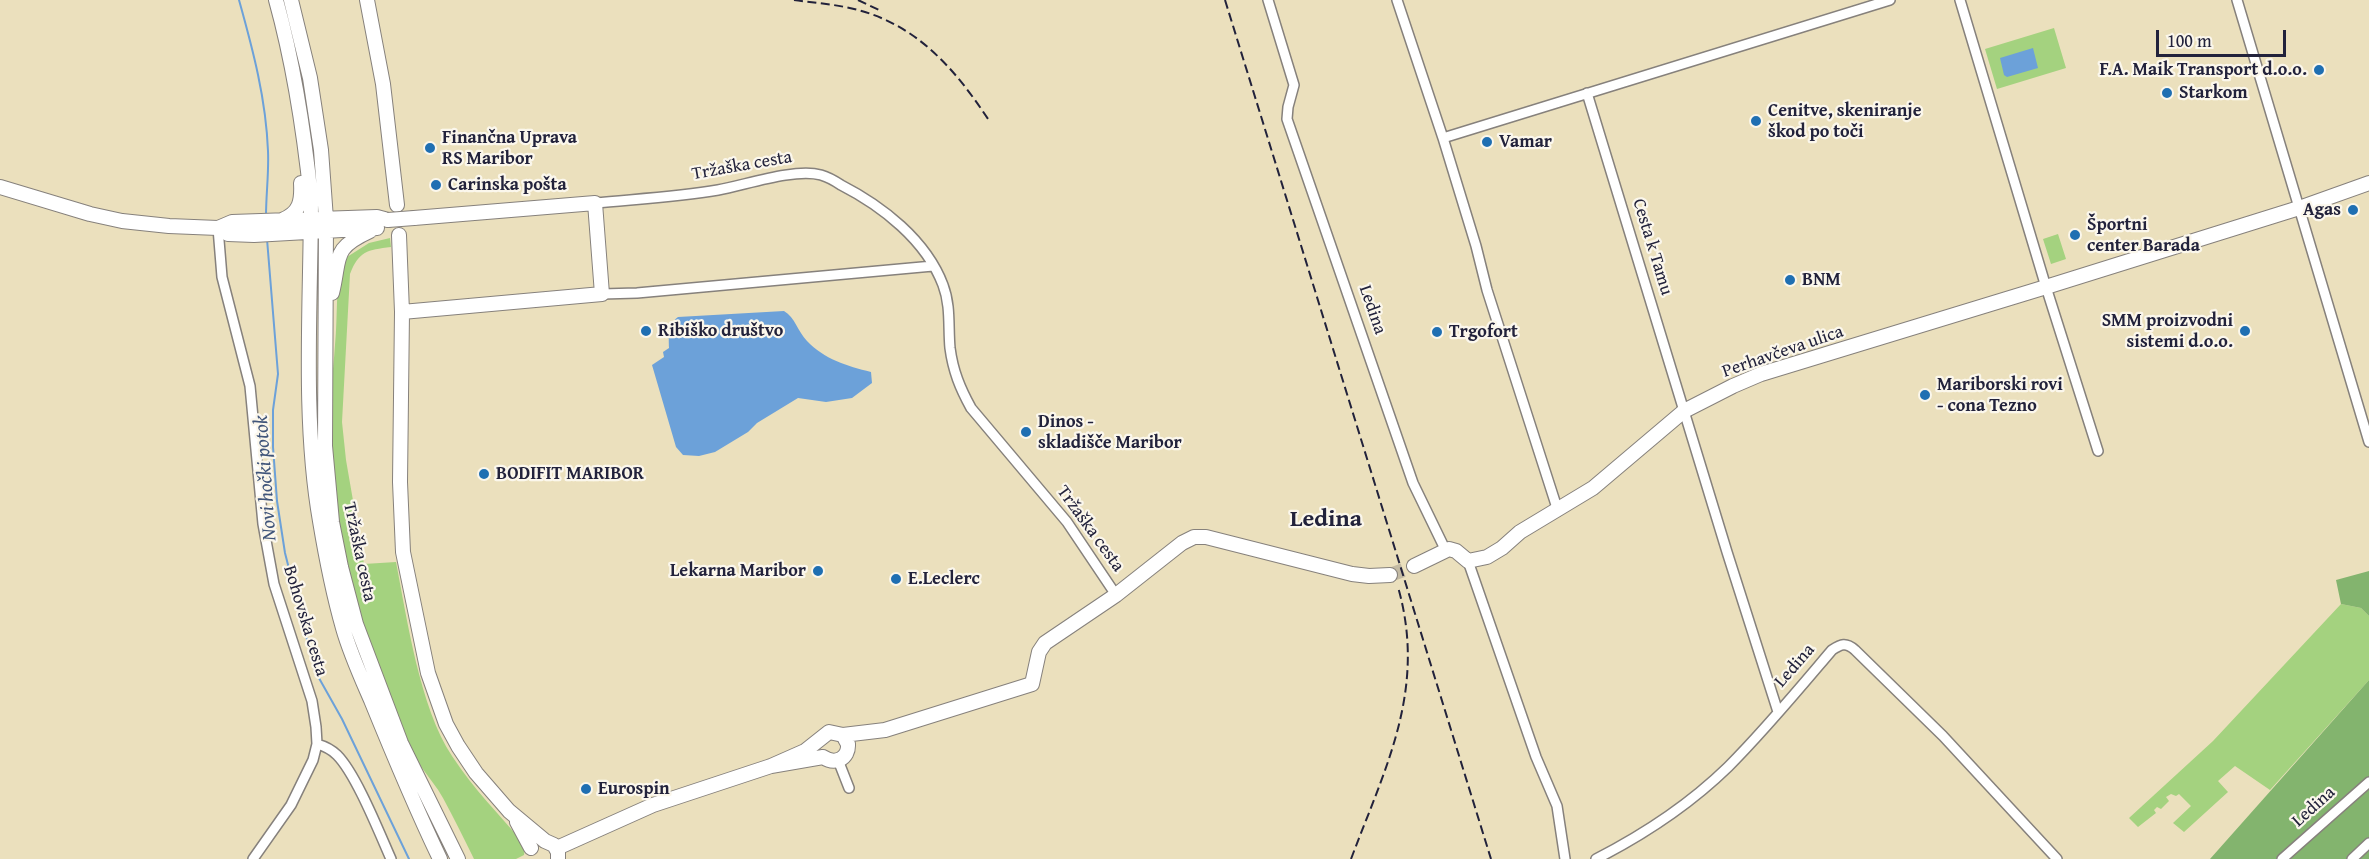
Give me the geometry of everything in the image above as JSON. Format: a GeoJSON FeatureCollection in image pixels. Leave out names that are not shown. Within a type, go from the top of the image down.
{"type":"FeatureCollection","features":[{"type":"Feature","properties":{"kind":"street","name":"Tržaška cesta"},"geometry":{"type":"LineString","coordinates":[[276,0],[292,65],[309,172],[312,438],[319,520],[329,573],[344,630],[367,691],[404,782],[441,859]]}},
{"type":"Feature","properties":{"kind":"street","name":"Tržaška cesta"},"geometry":{"type":"LineString","coordinates":[[291,0],[310,78],[318,125],[326,226],[324,446],[332,522],[356,624],[401,742],[458,859]]}},
{"type":"Feature","properties":{"kind":"street"},"geometry":{"type":"LineString","coordinates":[[367,0],[382,77],[397,205]]}},
{"type":"Feature","properties":{"kind":"street","name":"Ledina"},"geometry":{"type":"LineString","coordinates":[[1268,0],[1293,79],[1293,92],[1287,119],[1413,483],[1445,549]]}},
{"type":"Feature","properties":{"kind":"street"},"geometry":{"type":"LineString","coordinates":[[1397,0],[1443,138],[1487,290],[1558,511]]}},
{"type":"Feature","properties":{"kind":"street"},"geometry":{"type":"LineString","coordinates":[[1443,138],[1890,0]]}},
{"type":"Feature","properties":{"kind":"street"},"geometry":{"type":"LineString","coordinates":[[1960,0],[2098,451]]}},
{"type":"Feature","properties":{"kind":"street"},"geometry":{"type":"LineString","coordinates":[[2237,0],[2369,442]]}},
{"type":"Feature","properties":{"kind":"street","name":"Cesta k Tamu"},"geometry":{"type":"LineString","coordinates":[[1587,93],[1778,712]]}},
{"type":"Feature","properties":{"kind":"street"},"geometry":{"type":"LineString","coordinates":[[280,227],[298,210],[302,199],[296,139],[301,122]]}},
{"type":"Feature","properties":{"kind":"street","name":"Tržaška cesta"},"geometry":{"type":"LineString","coordinates":[[382,224],[414,218],[716,190],[793,173],[821,175],[853,191],[889,215],[921,249],[944,286],[948,306],[950,347],[959,388],[978,419],[1067,522],[1116,595],[1045,643],[1039,652],[1032,684],[885,730]]}},
{"type":"Feature","properties":{"kind":"street","name":"Perhavčeva ulica"},"geometry":{"type":"LineString","coordinates":[[1468,561],[1487,557],[1521,532],[1593,488],[1684,411],[1761,374],[2299,208],[2369,183]]}},
{"type":"Feature","properties":{"kind":"street"},"geometry":{"type":"LineString","coordinates":[[0,187],[122,221],[218,228],[228,234],[254,228],[326,226],[377,217],[382,224],[354,239],[337,258],[327,313]]}},
{"type":"Feature","properties":{"kind":"street"},"geometry":{"type":"LineString","coordinates":[[595,203],[602,294]]}},
{"type":"Feature","properties":{"kind":"street","name":"Bohovska cesta"},"geometry":{"type":"LineString","coordinates":[[218,228],[222,277],[250,386],[263,524],[270,564],[274,584],[312,701],[317,744]]}},
{"type":"Feature","properties":{"kind":"street"},"geometry":{"type":"LineString","coordinates":[[399,235],[402,312],[401,526],[403,552],[428,673],[440,707],[458,746],[476,773],[509,811],[553,849]]}},
{"type":"Feature","properties":{"kind":"street"},"geometry":{"type":"LineString","coordinates":[[402,312],[933,266]]}},
{"type":"Feature","properties":{"kind":"street"},"geometry":{"type":"LineString","coordinates":[[1116,595],[1182,543],[1200,536],[1352,574],[1390,575]]}},
{"type":"Feature","properties":{"kind":"street"},"geometry":{"type":"LineString","coordinates":[[1414,566],[1445,549],[1453,549],[1468,561],[1536,757],[1557,806],[1565,859]]}},
{"type":"Feature","properties":{"kind":"street","name":"Ledina"},"geometry":{"type":"LineString","coordinates":[[1596,859],[1628,841],[1695,795],[1727,767],[1832,650],[1841,645],[1848,645],[1943,736],[2057,859]]}},
{"type":"Feature","properties":{"kind":"street"},"geometry":{"type":"LineString","coordinates":[[843,735],[885,730]]}},
{"type":"Feature","properties":{"kind":"street"},"geometry":{"type":"LineString","coordinates":[[819,741],[819,750],[823,757],[828,760],[838,760],[849,749],[885,730]]}},
{"type":"Feature","properties":{"kind":"street"},"geometry":{"type":"LineString","coordinates":[[531,854],[537,842],[553,849],[652,805],[771,766],[805,751],[829,732],[839,732],[843,735],[849,749]]}},
{"type":"Feature","properties":{"kind":"street"},"geometry":{"type":"LineString","coordinates":[[253,859],[291,805],[313,760],[317,744],[327,747],[338,755],[350,774],[391,859]]}},
{"type":"Feature","properties":{"kind":"street"},"geometry":{"type":"LineString","coordinates":[[771,766],[823,757]]}},
{"type":"Feature","properties":{"kind":"street"},"geometry":{"type":"LineString","coordinates":[[838,760],[849,788]]}},
{"type":"Feature","properties":{"kind":"street","name":"Ledina"},"geometry":{"type":"LineString","coordinates":[[2282,859],[2369,782]]}},
{"type":"Feature","properties":{"kind":"street"},"geometry":{"type":"LineString","coordinates":[[509,811],[531,854]]}},
{"type":"Feature","properties":{"kind":"street"},"geometry":{"type":"LineString","coordinates":[[442,827],[454,837],[466,859]]}},
{"type":"Feature","properties":{"kind":"street"},"geometry":{"type":"LineString","coordinates":[[2352,859],[2369,843]]}},
{"type":"Feature","properties":{"kind":"green space"},"geometry":{"type":"Polygon","coordinates":[[[2054,28],[2066,68],[1997,89],[1985,49],[2054,28]]]}},
{"type":"Feature","properties":{"kind":"green space"},"geometry":{"type":"Polygon","coordinates":[[[2058,234],[2066,259],[2051,264],[2043,239],[2058,234]]]}},
{"type":"Feature","properties":{"kind":"green space"},"geometry":{"type":"Polygon","coordinates":[[[390,238],[391,247],[365,253],[357,260],[350,274],[342,422],[346,460],[364,564],[396,562],[416,662],[431,713],[441,736],[460,768],[525,845],[524,855],[516,859],[474,859],[443,798],[418,762],[370,650],[359,615],[342,542],[331,470],[329,436],[340,266],[343,255],[347,257],[369,243],[390,238]]]}},
{"type":"Feature","properties":{"kind":"green space"},"geometry":{"type":"Polygon","coordinates":[[[2369,571],[2369,616],[2361,608],[2341,604],[2336,580],[2369,571]]]}},
{"type":"Feature","properties":{"kind":"green space"},"geometry":{"type":"Polygon","coordinates":[[[2341,604],[2361,608],[2369,616],[2369,680],[2270,790],[2235,766],[2218,781],[2228,792],[2184,832],[2173,823],[2191,806],[2179,794],[2166,797],[2169,801],[2161,809],[2157,807],[2154,810],[2156,813],[2138,827],[2129,818],[2213,741],[2341,604]]]}},
{"type":"Feature","properties":{"kind":"green space"},"geometry":{"type":"Polygon","coordinates":[[[2369,680],[2369,859],[2210,859],[2369,680]]]}},
{"type":"Feature","properties":{"kind":"water"},"geometry":{"type":"Polygon","coordinates":[[[2033,48],[2038,68],[2007,77],[2004,75],[2000,58],[2033,48]]]}},
{"type":"Feature","properties":{"kind":"water"},"geometry":{"type":"Polygon","coordinates":[[[784,311],[791,317],[804,337],[821,353],[836,361],[871,372],[872,383],[852,398],[826,402],[798,398],[715,452],[699,456],[683,455],[676,447],[652,365],[664,357],[663,352],[669,348],[669,331],[674,320],[678,317],[784,311]]]}},
{"type":"Feature","properties":{"kind":"waterway","name":"Novi hočki potok"},"geometry":{"type":"LineString","coordinates":[[239,0],[254,56],[265,112],[268,159],[266,216]]}},
{"type":"Feature","properties":{"kind":"waterway","name":"Novi hočki potok"},"geometry":{"type":"LineString","coordinates":[[267,239],[278,374],[273,410],[273,447],[277,501],[285,553],[315,671],[342,719],[409,859]]}},
{"type":"Feature","properties":{"kind":"tunnel"},"geometry":{"type":"LineString","coordinates":[[1390,575],[1414,566]]}},
{"type":"Feature","properties":{"kind":"railway"},"geometry":{"type":"LineString","coordinates":[[794,0],[854,9],[877,16],[897,26],[916,38],[949,67],[990,122]]}},
{"type":"Feature","properties":{"kind":"railway"},"geometry":{"type":"LineString","coordinates":[[858,0],[879,10]]}},
{"type":"Feature","properties":{"kind":"railway"},"geometry":{"type":"LineString","coordinates":[[1225,0],[1491,859]]}},
{"type":"Feature","properties":{"kind":"railway"},"geometry":{"type":"LineString","coordinates":[[1351,859],[1389,759],[1405,693],[1408,659],[1406,624],[1398,587]]}},
{"type":"Feature","properties":{"kind":"place","name":"F.A. Maik Transport d.o.o."},"geometry":{"type":"Point","coordinates":[2319,70]}},
{"type":"Feature","properties":{"kind":"place","name":"Starkom"},"geometry":{"type":"Point","coordinates":[2167,93]}},
{"type":"Feature","properties":{"kind":"place","name":"Cenitve, skeniranje škod po toči"},"geometry":{"type":"Point","coordinates":[1756,121]}},
{"type":"Feature","properties":{"kind":"place","name":"Vamar"},"geometry":{"type":"Point","coordinates":[1487,142]}},
{"type":"Feature","properties":{"kind":"place","name":"Finančna Uprava RS Maribor"},"geometry":{"type":"Point","coordinates":[430,148]}},
{"type":"Feature","properties":{"kind":"place","name":"Carinska pošta"},"geometry":{"type":"Point","coordinates":[436,185]}},
{"type":"Feature","properties":{"kind":"place","name":"Agas"},"geometry":{"type":"Point","coordinates":[2353,210]}},
{"type":"Feature","properties":{"kind":"place","name":"Športni center Barada"},"geometry":{"type":"Point","coordinates":[2075,235]}},
{"type":"Feature","properties":{"kind":"place","name":"BNM"},"geometry":{"type":"Point","coordinates":[1790,280]}},
{"type":"Feature","properties":{"kind":"place","name":"Ribiško društvo"},"geometry":{"type":"Point","coordinates":[646,331]}},
{"type":"Feature","properties":{"kind":"place","name":"SMM proizvodni sistemi d.o.o."},"geometry":{"type":"Point","coordinates":[2245,331]}},
{"type":"Feature","properties":{"kind":"place","name":"Trgofort"},"geometry":{"type":"Point","coordinates":[1437,332]}},
{"type":"Feature","properties":{"kind":"place","name":"Mariborski rovi - cona Tezno"},"geometry":{"type":"Point","coordinates":[1925,395]}},
{"type":"Feature","properties":{"kind":"place","name":"Dinos - skladišče Maribor"},"geometry":{"type":"Point","coordinates":[1026,432]}},
{"type":"Feature","properties":{"kind":"place","name":"BODIFIT MARIBOR"},"geometry":{"type":"Point","coordinates":[484,474]}},
{"type":"Feature","properties":{"kind":"place","name":"Lekarna Maribor"},"geometry":{"type":"Point","coordinates":[818,571]}},
{"type":"Feature","properties":{"kind":"place","name":"E.Leclerc"},"geometry":{"type":"Point","coordinates":[896,579]}},
{"type":"Feature","properties":{"kind":"place","name":"Eurospin"},"geometry":{"type":"Point","coordinates":[586,789]}},
{"type":"Feature","properties":{"kind":"district","name":"Ledina"},"geometry":{"type":"Point","coordinates":[1326,520]}}]}
